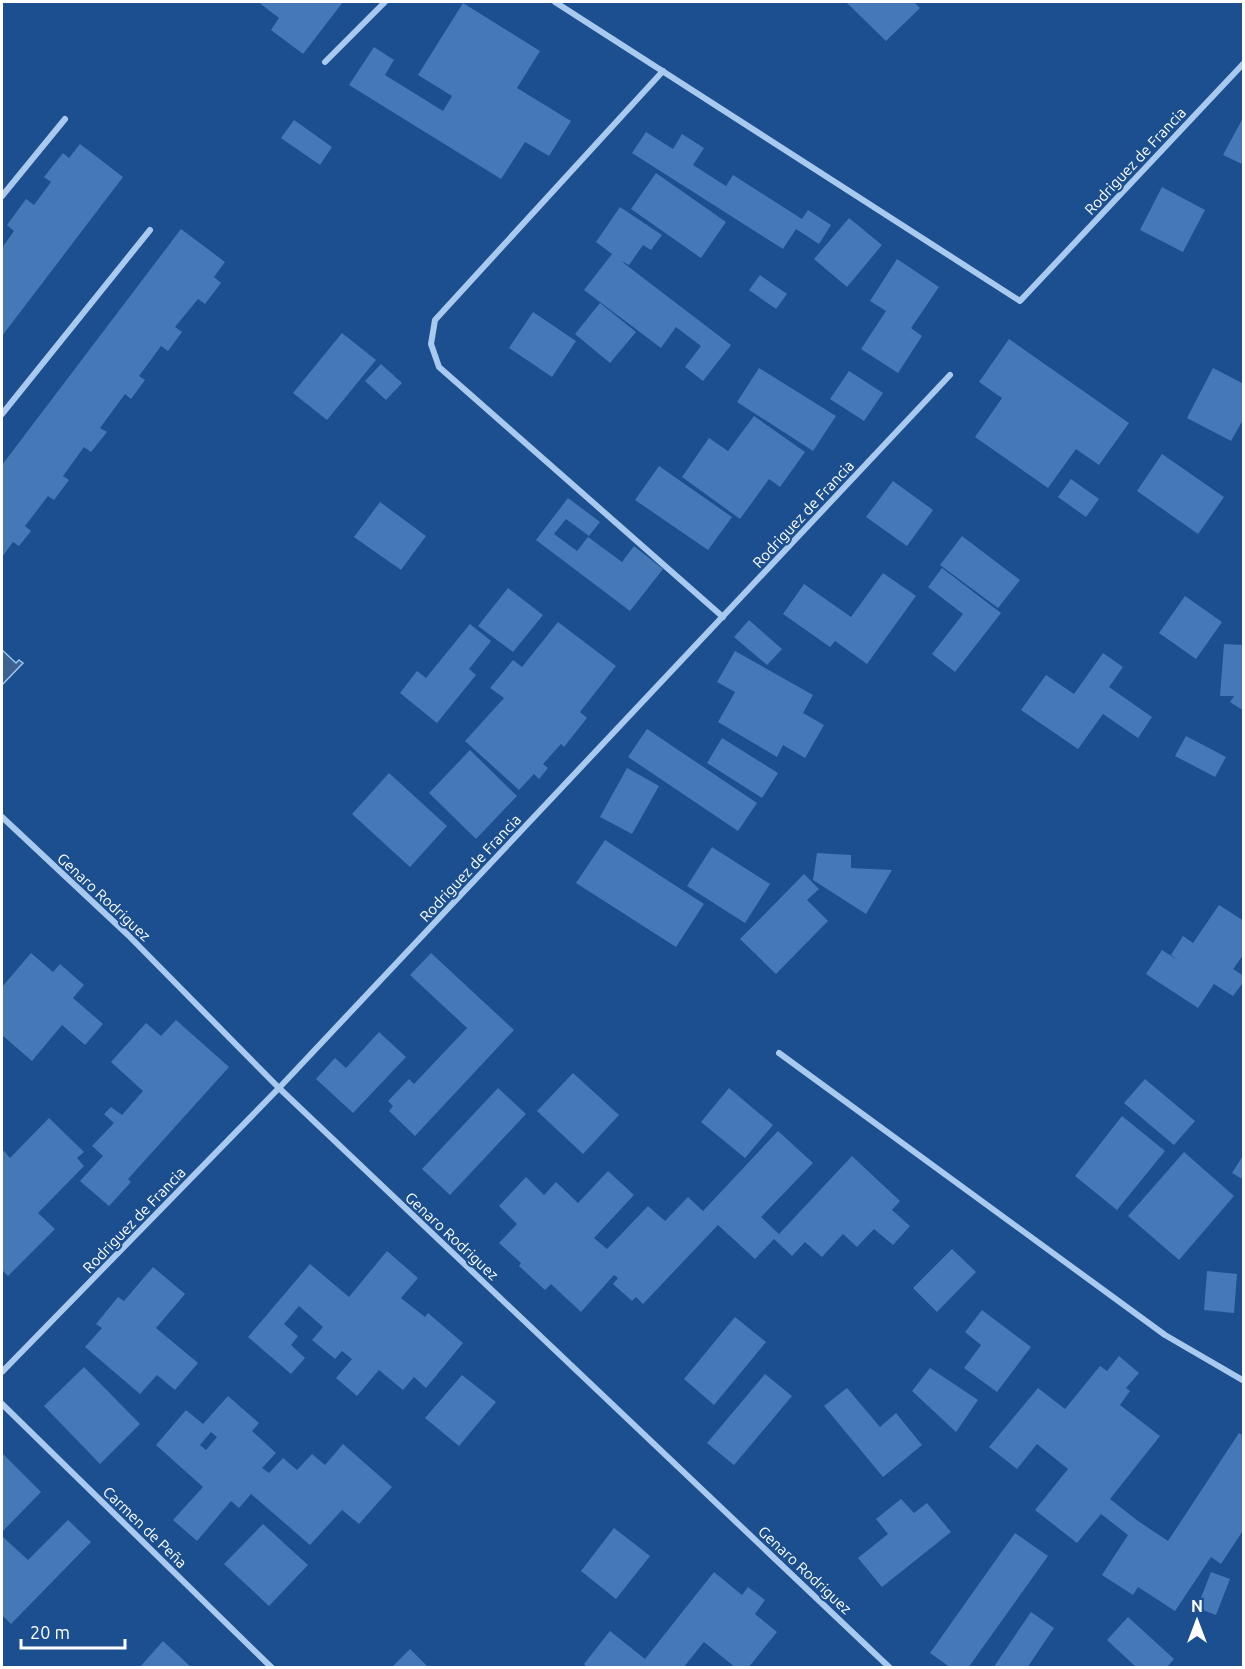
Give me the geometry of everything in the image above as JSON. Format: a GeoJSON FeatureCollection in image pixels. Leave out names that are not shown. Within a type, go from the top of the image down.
{"type":"FeatureCollection","features":[{"type":"Feature","properties":{"kind":"street"},"geometry":{"type":"LineString","coordinates":[[325,62],[385,2]]}},
{"type":"Feature","properties":{"kind":"street"},"geometry":{"type":"LineString","coordinates":[[555,2],[663,71],[435,320],[431,344],[439,367],[723,617]]}},
{"type":"Feature","properties":{"kind":"street","name":"Rodriguez de Francia"},"geometry":{"type":"LineString","coordinates":[[663,71],[1020,301],[1244,63]]}},
{"type":"Feature","properties":{"kind":"street"},"geometry":{"type":"LineString","coordinates":[[2,196],[64,119]]}},
{"type":"Feature","properties":{"kind":"street"},"geometry":{"type":"LineString","coordinates":[[2,414],[150,230]]}},
{"type":"Feature","properties":{"kind":"street","name":"Rodriguez de Francia"},"geometry":{"type":"LineString","coordinates":[[2,1372],[279,1088],[950,375]]}},
{"type":"Feature","properties":{"kind":"street","name":"Genaro Rodriguez"},"geometry":{"type":"LineString","coordinates":[[2,817],[128,935],[279,1088],[890,1668]]}},
{"type":"Feature","properties":{"kind":"street"},"geometry":{"type":"LineString","coordinates":[[779,1053],[1165,1335],[1244,1381]]}},
{"type":"Feature","properties":{"kind":"street","name":"Carmen de Peña"},"geometry":{"type":"LineString","coordinates":[[2,1404],[272,1668]]}},
{"type":"Feature","properties":{"kind":"water"},"geometry":{"type":"Polygon","coordinates":[[[2,650],[16,663],[19,660],[23,663],[2,685],[2,650]]]}},
{"type":"Feature","properties":{"kind":"building"},"geometry":{"type":"Polygon","coordinates":[[[258,2],[343,2],[303,54],[271,30],[279,18],[258,2]]]}},
{"type":"Feature","properties":{"kind":"building"},"geometry":{"type":"Polygon","coordinates":[[[846,2],[914,2],[920,8],[886,41],[846,2]]]}},
{"type":"Feature","properties":{"kind":"building"},"geometry":{"type":"Polygon","coordinates":[[[463,3],[540,51],[517,88],[571,121],[549,156],[525,142],[501,179],[349,85],[374,47],[394,60],[385,75],[443,111],[452,96],[418,75],[463,3]]]}},
{"type":"Feature","properties":{"kind":"building"},"geometry":{"type":"Polygon","coordinates":[[[1244,116],[1244,165],[1223,155],[1244,116]]]}},
{"type":"Feature","properties":{"kind":"building"},"geometry":{"type":"Polygon","coordinates":[[[294,120],[332,147],[320,165],[281,138],[294,120]]]}},
{"type":"Feature","properties":{"kind":"building"},"geometry":{"type":"Polygon","coordinates":[[[646,132],[673,149],[682,134],[704,148],[693,165],[726,186],[733,175],[802,219],[808,210],[831,225],[819,244],[796,229],[783,249],[632,153],[646,132]]]}},
{"type":"Feature","properties":{"kind":"building"},"geometry":{"type":"Polygon","coordinates":[[[80,144],[123,177],[2,336],[2,248],[14,231],[7,225],[26,199],[34,205],[51,182],[44,177],[63,153],[69,158],[80,144]]]}},
{"type":"Feature","properties":{"kind":"building"},"geometry":{"type":"Polygon","coordinates":[[[656,173],[726,222],[701,258],[631,209],[656,173]]]}},
{"type":"Feature","properties":{"kind":"building"},"geometry":{"type":"Polygon","coordinates":[[[1162,187],[1205,210],[1183,252],[1140,230],[1162,187]]]}},
{"type":"Feature","properties":{"kind":"building"},"geometry":{"type":"Polygon","coordinates":[[[620,207],[662,235],[651,250],[643,245],[629,265],[621,261],[731,345],[703,381],[685,367],[701,346],[676,327],[661,348],[584,290],[612,254],[596,242],[620,207]]]}},
{"type":"Feature","properties":{"kind":"building"},"geometry":{"type":"Polygon","coordinates":[[[849,218],[882,245],[847,287],[814,259],[849,218]]]}},
{"type":"Feature","properties":{"kind":"building"},"geometry":{"type":"Polygon","coordinates":[[[181,229],[225,262],[214,277],[221,283],[205,304],[198,299],[175,327],[182,332],[168,351],[161,346],[139,376],[145,380],[131,399],[125,394],[100,428],[107,432],[91,452],[84,447],[63,476],[69,480],[54,500],[48,496],[25,526],[31,531],[19,546],[13,542],[2,557],[2,465],[181,229]]]}},
{"type":"Feature","properties":{"kind":"building"},"geometry":{"type":"Polygon","coordinates":[[[897,259],[939,287],[911,328],[922,336],[898,373],[861,349],[886,311],[870,301],[897,259]]]}},
{"type":"Feature","properties":{"kind":"building"},"geometry":{"type":"Polygon","coordinates":[[[760,275],[787,294],[776,309],[749,290],[760,275]]]}},
{"type":"Feature","properties":{"kind":"building"},"geometry":{"type":"Polygon","coordinates":[[[600,303],[636,332],[610,363],[575,334],[600,303]]]}},
{"type":"Feature","properties":{"kind":"building"},"geometry":{"type":"Polygon","coordinates":[[[533,312],[576,341],[552,377],[509,348],[533,312]]]}},
{"type":"Feature","properties":{"kind":"building"},"geometry":{"type":"Polygon","coordinates":[[[342,333],[376,360],[327,420],[293,393],[342,333]]]}},
{"type":"Feature","properties":{"kind":"building"},"geometry":{"type":"Polygon","coordinates":[[[1009,339],[1129,423],[1099,465],[1076,449],[1048,488],[975,437],[1002,398],[979,382],[1009,339]]]}},
{"type":"Feature","properties":{"kind":"building"},"geometry":{"type":"Polygon","coordinates":[[[381,364],[402,383],[386,400],[365,381],[381,364]]]}},
{"type":"Feature","properties":{"kind":"building"},"geometry":{"type":"Polygon","coordinates":[[[759,368],[836,416],[813,451],[737,402],[759,368]]]}},
{"type":"Feature","properties":{"kind":"building"},"geometry":{"type":"Polygon","coordinates":[[[1213,368],[1244,384],[1244,418],[1231,441],[1187,418],[1213,368]]]}},
{"type":"Feature","properties":{"kind":"building"},"geometry":{"type":"Polygon","coordinates":[[[849,371],[883,393],[864,421],[830,399],[849,371]]]}},
{"type":"Feature","properties":{"kind":"building"},"geometry":{"type":"Polygon","coordinates":[[[754,416],[805,452],[780,487],[769,479],[740,519],[682,477],[709,438],[728,451],[754,416]]]}},
{"type":"Feature","properties":{"kind":"building"},"geometry":{"type":"Polygon","coordinates":[[[1162,454],[1224,497],[1198,534],[1137,491],[1162,454]]]}},
{"type":"Feature","properties":{"kind":"building"},"geometry":{"type":"Polygon","coordinates":[[[659,466],[732,517],[708,550],[635,500],[659,466]]]}},
{"type":"Feature","properties":{"kind":"building"},"geometry":{"type":"Polygon","coordinates":[[[1071,479],[1099,499],[1086,517],[1058,497],[1071,479]]]}},
{"type":"Feature","properties":{"kind":"building"},"geometry":{"type":"Polygon","coordinates":[[[893,481],[933,510],[907,546],[866,517],[893,481]]]}},
{"type":"Feature","properties":{"kind":"building"},"geometry":{"type":"Polygon","coordinates":[[[568,498],[600,522],[589,536],[566,519],[554,534],[577,551],[588,537],[622,562],[634,546],[663,569],[630,611],[536,540],[568,498]]]}},
{"type":"Feature","properties":{"kind":"building"},"geometry":{"type":"Polygon","coordinates":[[[380,502],[426,536],[401,570],[354,537],[380,502]]]}},
{"type":"Feature","properties":{"kind":"building"},"geometry":{"type":"Polygon","coordinates":[[[962,536],[1020,580],[998,608],[940,565],[962,536]]]}},
{"type":"Feature","properties":{"kind":"building"},"geometry":{"type":"Polygon","coordinates":[[[942,568],[1001,613],[955,672],[932,654],[963,614],[928,587],[942,568]]]}},
{"type":"Feature","properties":{"kind":"building"},"geometry":{"type":"Polygon","coordinates":[[[883,573],[916,596],[867,664],[835,641],[830,647],[783,614],[804,584],[851,617],[883,573]]]}},
{"type":"Feature","properties":{"kind":"building"},"geometry":{"type":"Polygon","coordinates":[[[508,588],[543,615],[513,652],[478,626],[508,588]]]}},
{"type":"Feature","properties":{"kind":"building"},"geometry":{"type":"Polygon","coordinates":[[[1185,596],[1222,622],[1196,659],[1159,633],[1185,596]]]}},
{"type":"Feature","properties":{"kind":"building"},"geometry":{"type":"Polygon","coordinates":[[[749,620],[782,649],[767,665],[734,637],[749,620]]]}},
{"type":"Feature","properties":{"kind":"building"},"geometry":{"type":"Polygon","coordinates":[[[558,622],[616,666],[580,712],[587,718],[564,747],[561,744],[543,764],[548,768],[539,779],[534,774],[519,790],[465,741],[504,698],[490,688],[513,660],[522,667],[558,622]]]}},
{"type":"Feature","properties":{"kind":"building"},"geometry":{"type":"Polygon","coordinates":[[[470,624],[491,641],[469,669],[476,675],[437,723],[400,693],[417,671],[426,678],[470,624]]]}},
{"type":"Feature","properties":{"kind":"building"},"geometry":{"type":"Polygon","coordinates":[[[1224,644],[1244,645],[1244,711],[1230,702],[1234,696],[1220,696],[1224,644]]]}},
{"type":"Feature","properties":{"kind":"building"},"geometry":{"type":"Polygon","coordinates":[[[735,651],[813,695],[803,713],[824,725],[805,758],[783,745],[777,757],[718,722],[735,692],[717,682],[735,651]]]}},
{"type":"Feature","properties":{"kind":"building"},"geometry":{"type":"Polygon","coordinates":[[[1103,653],[1123,667],[1109,687],[1152,717],[1138,738],[1103,714],[1078,749],[1021,710],[1046,675],[1074,694],[1103,653]]]}},
{"type":"Feature","properties":{"kind":"building"},"geometry":{"type":"Polygon","coordinates":[[[647,729],[757,803],[738,831],[628,757],[647,729]]]}},
{"type":"Feature","properties":{"kind":"building"},"geometry":{"type":"Polygon","coordinates":[[[1186,736],[1226,757],[1215,777],[1175,756],[1186,736]]]}},
{"type":"Feature","properties":{"kind":"building"},"geometry":{"type":"Polygon","coordinates":[[[722,738],[778,773],[762,798],[707,763],[722,738]]]}},
{"type":"Feature","properties":{"kind":"building"},"geometry":{"type":"Polygon","coordinates":[[[470,750],[517,796],[476,839],[429,793],[470,750]]]}},
{"type":"Feature","properties":{"kind":"building"},"geometry":{"type":"Polygon","coordinates":[[[627,768],[659,786],[632,834],[600,817],[627,768]]]}},
{"type":"Feature","properties":{"kind":"building"},"geometry":{"type":"Polygon","coordinates":[[[389,773],[447,826],[410,867],[352,814],[389,773]]]}},
{"type":"Feature","properties":{"kind":"building"},"geometry":{"type":"Polygon","coordinates":[[[605,840],[704,904],[676,947],[576,883],[605,840]]]}},
{"type":"Feature","properties":{"kind":"building"},"geometry":{"type":"Polygon","coordinates":[[[712,847],[770,884],[745,923],[687,886],[712,847]]]}},
{"type":"Feature","properties":{"kind":"building"},"geometry":{"type":"Polygon","coordinates":[[[817,853],[851,855],[851,868],[892,870],[866,914],[813,880],[817,853]]]}},
{"type":"Feature","properties":{"kind":"building"},"geometry":{"type":"Polygon","coordinates":[[[804,874],[819,889],[807,900],[828,921],[776,974],[740,939],[804,874]]]}},
{"type":"Feature","properties":{"kind":"building"},"geometry":{"type":"Polygon","coordinates":[[[1219,905],[1244,921],[1244,954],[1233,969],[1244,976],[1244,981],[1233,996],[1214,984],[1198,1008],[1146,974],[1162,950],[1179,961],[1171,955],[1183,936],[1193,943],[1219,905]]]}},
{"type":"Feature","properties":{"kind":"building"},"geometry":{"type":"Polygon","coordinates":[[[31,953],[53,972],[60,964],[84,985],[73,998],[103,1024],[85,1045],[62,1025],[32,1061],[2,1035],[2,987],[31,953]]]}},
{"type":"Feature","properties":{"kind":"building"},"geometry":{"type":"Polygon","coordinates":[[[431,953],[514,1030],[415,1136],[389,1111],[393,1106],[388,1101],[409,1079],[414,1084],[467,1028],[410,975],[431,953]]]}},
{"type":"Feature","properties":{"kind":"building"},"geometry":{"type":"Polygon","coordinates":[[[176,1020],[229,1067],[128,1179],[131,1182],[109,1206],[80,1181],[103,1156],[92,1146],[114,1123],[104,1114],[111,1107],[122,1115],[143,1091],[111,1062],[146,1023],[161,1036],[176,1020]]]}},
{"type":"Feature","properties":{"kind":"building"},"geometry":{"type":"Polygon","coordinates":[[[379,1032],[406,1057],[353,1113],[316,1079],[335,1058],[346,1068],[379,1032]]]}},
{"type":"Feature","properties":{"kind":"building"},"geometry":{"type":"Polygon","coordinates":[[[573,1073],[619,1115],[583,1154],[537,1111],[573,1073]]]}},
{"type":"Feature","properties":{"kind":"building"},"geometry":{"type":"Polygon","coordinates":[[[1145,1079],[1195,1121],[1174,1145],[1124,1103],[1145,1079]]]}},
{"type":"Feature","properties":{"kind":"building"},"geometry":{"type":"Polygon","coordinates":[[[498,1088],[526,1114],[450,1195],[422,1169],[498,1088]]]}},
{"type":"Feature","properties":{"kind":"building"},"geometry":{"type":"Polygon","coordinates":[[[729,1088],[773,1125],[745,1158],[701,1122],[729,1088]]]}},
{"type":"Feature","properties":{"kind":"building"},"geometry":{"type":"Polygon","coordinates":[[[1122,1116],[1165,1151],[1117,1210],[1075,1176],[1122,1116]]]}},
{"type":"Feature","properties":{"kind":"building"},"geometry":{"type":"Polygon","coordinates":[[[49,1118],[84,1152],[77,1158],[84,1166],[38,1213],[55,1229],[8,1276],[2,1270],[2,1149],[10,1158],[49,1118]]]}},
{"type":"Feature","properties":{"kind":"building"},"geometry":{"type":"Polygon","coordinates":[[[778,1131],[813,1163],[761,1217],[779,1234],[852,1156],[900,1201],[892,1210],[910,1226],[893,1245],[874,1229],[857,1247],[843,1234],[822,1257],[805,1242],[792,1256],[774,1239],[755,1259],[718,1225],[643,1304],[636,1297],[632,1301],[613,1284],[618,1278],[614,1275],[581,1312],[551,1284],[545,1290],[499,1243],[517,1224],[499,1206],[526,1177],[544,1195],[556,1182],[578,1203],[608,1171],[634,1195],[594,1238],[607,1249],[648,1206],[665,1221],[688,1197],[703,1211],[778,1131]]]}},
{"type":"Feature","properties":{"kind":"building"},"geometry":{"type":"Polygon","coordinates":[[[1184,1152],[1234,1196],[1179,1260],[1128,1216],[1184,1152]]]}},
{"type":"Feature","properties":{"kind":"building"},"geometry":{"type":"Polygon","coordinates":[[[1244,1154],[1244,1180],[1232,1173],[1244,1154]]]}},
{"type":"Feature","properties":{"kind":"building"},"geometry":{"type":"Polygon","coordinates":[[[952,1249],[976,1272],[937,1312],[913,1288],[952,1249]]]}},
{"type":"Feature","properties":{"kind":"building"},"geometry":{"type":"Polygon","coordinates":[[[387,1251],[418,1278],[401,1298],[425,1317],[428,1313],[463,1343],[426,1388],[414,1377],[403,1390],[379,1370],[357,1396],[336,1378],[352,1359],[342,1351],[335,1359],[312,1340],[323,1327],[299,1306],[284,1324],[298,1336],[291,1345],[305,1358],[291,1374],[248,1337],[310,1264],[349,1297],[387,1251]]]}},
{"type":"Feature","properties":{"kind":"building"},"geometry":{"type":"Polygon","coordinates":[[[153,1267],[185,1294],[156,1328],[198,1363],[175,1390],[157,1375],[140,1394],[85,1347],[102,1328],[96,1324],[118,1297],[124,1301],[153,1267]]]}},
{"type":"Feature","properties":{"kind":"building"},"geometry":{"type":"Polygon","coordinates":[[[1207,1271],[1237,1274],[1234,1313],[1204,1310],[1207,1271]]]}},
{"type":"Feature","properties":{"kind":"building"},"geometry":{"type":"Polygon","coordinates":[[[982,1310],[1031,1347],[997,1392],[964,1368],[981,1345],[965,1332],[982,1310]]]}},
{"type":"Feature","properties":{"kind":"building"},"geometry":{"type":"Polygon","coordinates":[[[735,1317],[766,1342],[714,1405],[684,1379],[735,1317]]]}},
{"type":"Feature","properties":{"kind":"building"},"geometry":{"type":"Polygon","coordinates":[[[1119,1356],[1139,1373],[1126,1388],[1130,1391],[1120,1405],[1160,1436],[1110,1499],[1168,1541],[1239,1433],[1244,1436],[1244,1529],[1221,1564],[1211,1557],[1175,1611],[1138,1587],[1133,1595],[1102,1575],[1128,1535],[1101,1514],[1077,1543],[1035,1510],[1068,1469],[1037,1444],[1017,1469],[989,1447],[1038,1388],[1065,1409],[1100,1366],[1107,1371],[1119,1356]]]}},
{"type":"Feature","properties":{"kind":"building"},"geometry":{"type":"Polygon","coordinates":[[[84,1367],[140,1424],[100,1464],[44,1406],[84,1367]]]}},
{"type":"Feature","properties":{"kind":"building"},"geometry":{"type":"Polygon","coordinates":[[[930,1368],[978,1400],[956,1432],[912,1391],[930,1368]]]}},
{"type":"Feature","properties":{"kind":"building"},"geometry":{"type":"Polygon","coordinates":[[[765,1374],[792,1396],[734,1465],[707,1443],[765,1374]]]}},
{"type":"Feature","properties":{"kind":"building"},"geometry":{"type":"Polygon","coordinates":[[[462,1375],[496,1402],[459,1446],[425,1418],[462,1375]]]}},
{"type":"Feature","properties":{"kind":"building"},"geometry":{"type":"Polygon","coordinates":[[[847,1388],[880,1427],[896,1413],[922,1445],[883,1477],[824,1406],[847,1388]]]}},
{"type":"Feature","properties":{"kind":"building"},"geometry":{"type":"Polygon","coordinates":[[[228,1396],[259,1423],[252,1431],[276,1453],[262,1468],[269,1473],[283,1458],[297,1470],[312,1454],[325,1465],[343,1444],[392,1487],[359,1524],[342,1510],[310,1545],[251,1494],[239,1508],[231,1501],[197,1541],[173,1520],[203,1487],[156,1445],[186,1410],[203,1424],[228,1396]],[[211,1432],[200,1445],[206,1450],[217,1437],[211,1432]]]}},
{"type":"Feature","properties":{"kind":"building"},"geometry":{"type":"Polygon","coordinates":[[[2,1453],[41,1492],[2,1532],[2,1453]]]}},
{"type":"Feature","properties":{"kind":"building"},"geometry":{"type":"Polygon","coordinates":[[[901,1499],[914,1513],[927,1503],[951,1532],[882,1587],[858,1558],[888,1534],[876,1519],[901,1499]]]}},
{"type":"Feature","properties":{"kind":"building"},"geometry":{"type":"Polygon","coordinates":[[[68,1520],[91,1542],[11,1624],[2,1615],[2,1538],[28,1560],[68,1520]]]}},
{"type":"Feature","properties":{"kind":"building"},"geometry":{"type":"Polygon","coordinates":[[[263,1524],[308,1565],[269,1606],[224,1564],[263,1524]]]}},
{"type":"Feature","properties":{"kind":"building"},"geometry":{"type":"Polygon","coordinates":[[[614,1528],[650,1556],[616,1599],[581,1571],[614,1528]]]}},
{"type":"Feature","properties":{"kind":"building"},"geometry":{"type":"Polygon","coordinates":[[[1015,1533],[1048,1556],[968,1668],[951,1668],[930,1653],[1015,1533]]]}},
{"type":"Feature","properties":{"kind":"building"},"geometry":{"type":"Polygon","coordinates":[[[714,1572],[742,1595],[748,1587],[765,1600],[755,1614],[777,1632],[748,1668],[736,1668],[704,1642],[683,1668],[588,1668],[584,1664],[610,1631],[645,1659],[714,1572]]]}},
{"type":"Feature","properties":{"kind":"building"},"geometry":{"type":"Polygon","coordinates":[[[1211,1572],[1230,1579],[1216,1615],[1197,1608],[1211,1572]]]}},
{"type":"Feature","properties":{"kind":"building"},"geometry":{"type":"Polygon","coordinates":[[[1031,1612],[1054,1628],[1027,1668],[993,1668],[1031,1612]]]}},
{"type":"Feature","properties":{"kind":"building"},"geometry":{"type":"Polygon","coordinates":[[[1128,1617],[1174,1659],[1166,1668],[1137,1668],[1107,1640],[1128,1617]]]}},
{"type":"Feature","properties":{"kind":"building"},"geometry":{"type":"Polygon","coordinates":[[[163,1641],[192,1668],[139,1668],[163,1641]]]}},
{"type":"Feature","properties":{"kind":"building"},"geometry":{"type":"Polygon","coordinates":[[[410,1649],[429,1668],[391,1668],[410,1649]]]}}]}
